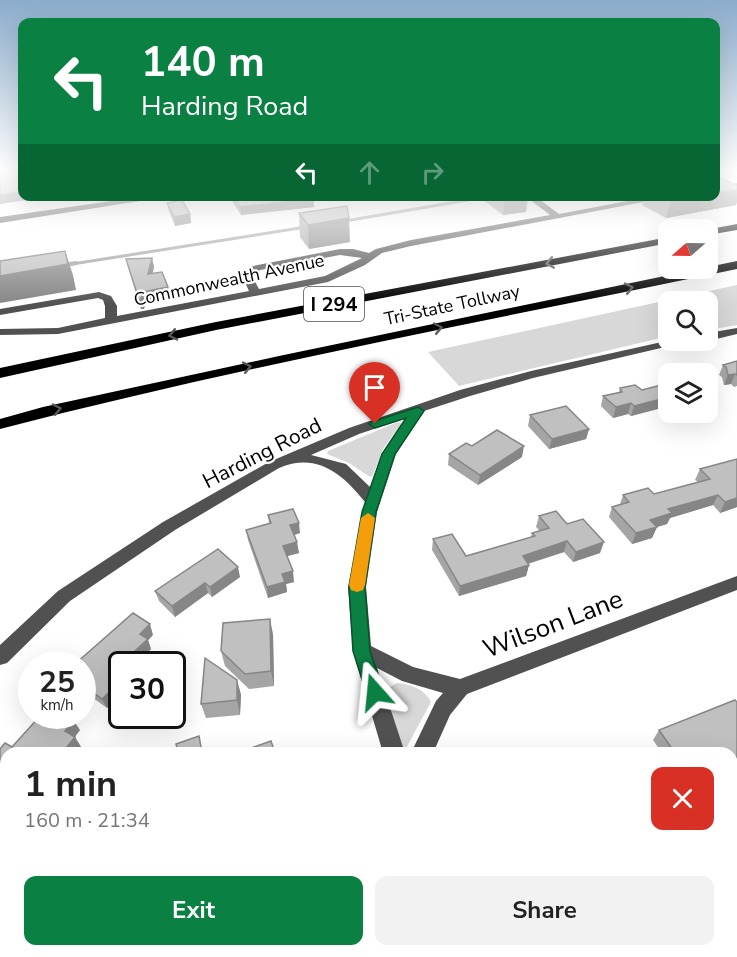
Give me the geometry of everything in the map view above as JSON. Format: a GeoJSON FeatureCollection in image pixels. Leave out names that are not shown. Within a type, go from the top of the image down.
{"type":"FeatureCollection","features":[{"type":"Feature","properties":{"kind":"highway"},"geometry":{"type":"LineString","coordinates":[[718,230],[737,227]]}},
{"type":"Feature","properties":{"kind":"highway","name":"Tri-State Tollway"},"geometry":{"type":"LineString","coordinates":[[0,373],[216,326],[658,242]]}},
{"type":"Feature","properties":{"kind":"highway","name":"Tri-State Tollway"},"geometry":{"type":"LineString","coordinates":[[0,424],[54,409],[267,363],[737,265]]}},
{"type":"Feature","properties":{"kind":"street"},"geometry":{"type":"LineString","coordinates":[[0,220],[30,216]]}},
{"type":"Feature","properties":{"kind":"street","name":"Commonwealth Avenue"},"geometry":{"type":"LineString","coordinates":[[0,332],[58,331],[256,294],[328,279],[379,251],[411,243],[565,216]]}},
{"type":"Feature","properties":{"kind":"street"},"geometry":{"type":"LineString","coordinates":[[256,294],[248,278],[249,273],[257,268],[340,252],[353,252],[371,257]]}},
{"type":"Feature","properties":{"kind":"street"},"geometry":{"type":"LineString","coordinates":[[0,312],[99,295],[107,298],[111,306],[111,321]]}},
{"type":"Feature","properties":{"kind":"street"},"geometry":{"type":"LineString","coordinates":[[718,335],[737,331]]}},
{"type":"Feature","properties":{"kind":"street","name":"Harding Road"},"geometry":{"type":"LineString","coordinates":[[0,657],[63,596],[169,526],[290,458],[354,431],[418,411],[465,393],[531,375],[658,347]]}},
{"type":"Feature","properties":{"kind":"street"},"geometry":{"type":"LineString","coordinates":[[392,747],[362,651],[357,587],[373,501],[389,454],[418,411]]}},
{"type":"Feature","properties":{"kind":"street"},"geometry":{"type":"LineString","coordinates":[[290,458],[330,462],[344,468],[373,501]]}},
{"type":"Feature","properties":{"kind":"street","name":"Wilson Lane"},"geometry":{"type":"LineString","coordinates":[[460,688],[737,583]]}},
{"type":"Feature","properties":{"kind":"street"},"geometry":{"type":"LineString","coordinates":[[362,651],[409,675],[460,688],[443,708],[425,747]]}},
{"type":"Feature","properties":{"kind":"shaded area"},"geometry":{"type":"Polygon","coordinates":[[[737,285],[737,325],[718,328],[718,291],[709,291],[737,285]]]}},
{"type":"Feature","properties":{"kind":"shaded area"},"geometry":{"type":"Polygon","coordinates":[[[658,302],[658,339],[459,386],[428,352],[658,302]]]}},
{"type":"Feature","properties":{"kind":"shaded area"},"geometry":{"type":"Polygon","coordinates":[[[398,422],[401,423],[400,426],[384,447],[373,475],[370,477],[349,463],[327,454],[328,451],[398,422]]]}},
{"type":"Feature","properties":{"kind":"shaded area"},"geometry":{"type":"Polygon","coordinates":[[[397,683],[417,688],[431,702],[407,747],[402,747],[395,730],[387,693],[388,688],[397,683]]]}},
{"type":"Feature","properties":{"kind":"building"},"geometry":{"type":"Polygon","coordinates":[[[301,216],[349,216],[349,218],[308,225],[301,216]]]}},
{"type":"Feature","properties":{"kind":"building"},"geometry":{"type":"Polygon","coordinates":[[[65,251],[68,264],[0,276],[0,261],[65,251]]]}},
{"type":"Feature","properties":{"kind":"building"},"geometry":{"type":"Polygon","coordinates":[[[152,258],[148,274],[162,272],[168,287],[143,292],[139,300],[126,259],[152,258]]]}},
{"type":"Feature","properties":{"kind":"building"},"geometry":{"type":"Polygon","coordinates":[[[737,361],[737,375],[728,375],[723,365],[737,361]]]}},
{"type":"Feature","properties":{"kind":"building"},"geometry":{"type":"Polygon","coordinates":[[[635,385],[642,390],[658,386],[658,400],[634,406],[631,403],[616,407],[603,396],[622,392],[620,388],[635,385]]]}},
{"type":"Feature","properties":{"kind":"building"},"geometry":{"type":"Polygon","coordinates":[[[566,406],[589,429],[552,439],[530,415],[566,406]]]}},
{"type":"Feature","properties":{"kind":"building"},"geometry":{"type":"Polygon","coordinates":[[[497,430],[524,446],[480,475],[449,454],[466,443],[472,446],[497,430]]]}},
{"type":"Feature","properties":{"kind":"building"},"geometry":{"type":"Polygon","coordinates":[[[737,459],[737,498],[725,502],[718,495],[668,509],[672,513],[650,520],[657,527],[636,533],[612,507],[629,502],[623,495],[648,488],[654,494],[710,479],[700,469],[737,459]]]}},
{"type":"Feature","properties":{"kind":"building"},"geometry":{"type":"Polygon","coordinates":[[[293,509],[299,523],[290,525],[297,542],[283,546],[293,571],[282,574],[285,582],[267,587],[246,530],[271,523],[268,515],[293,509]]]}},
{"type":"Feature","properties":{"kind":"building"},"geometry":{"type":"Polygon","coordinates":[[[556,511],[567,524],[583,519],[604,542],[576,552],[567,541],[523,556],[529,565],[460,586],[433,539],[452,534],[466,556],[535,536],[532,533],[549,528],[539,516],[556,511]]]}},
{"type":"Feature","properties":{"kind":"building"},"geometry":{"type":"Polygon","coordinates":[[[218,549],[238,567],[210,587],[205,583],[172,606],[155,591],[218,549]]]}},
{"type":"Feature","properties":{"kind":"building"},"geometry":{"type":"Polygon","coordinates":[[[133,613],[150,624],[140,634],[148,639],[135,651],[108,651],[108,693],[102,699],[96,694],[96,651],[90,651],[133,613]]]}},
{"type":"Feature","properties":{"kind":"building"},"geometry":{"type":"Polygon","coordinates":[[[270,619],[271,671],[245,674],[221,651],[223,623],[270,619]]]}},
{"type":"Feature","properties":{"kind":"building"},"geometry":{"type":"Polygon","coordinates":[[[205,658],[237,680],[237,700],[201,704],[205,658]]]}},
{"type":"Feature","properties":{"kind":"building"},"geometry":{"type":"Polygon","coordinates":[[[735,700],[737,702],[737,747],[671,747],[659,730],[735,700]]]}},
{"type":"Feature","properties":{"kind":"building"},"geometry":{"type":"Polygon","coordinates":[[[28,729],[67,729],[65,731],[75,737],[67,747],[12,747],[28,729]]]}},
{"type":"Feature","properties":{"kind":"building"},"geometry":{"type":"Polygon","coordinates":[[[199,736],[201,747],[177,747],[176,744],[199,736]]]}},
{"type":"Feature","properties":{"kind":"building"},"geometry":{"type":"Polygon","coordinates":[[[271,741],[273,747],[254,747],[271,741]]]}},
{"type":"Feature","properties":{"kind":"waterway"},"geometry":{"type":"LineString","coordinates":[[345,221],[376,216]]}},
{"type":"Feature","properties":{"kind":"waterway"},"geometry":{"type":"LineString","coordinates":[[66,265],[306,227]]}},
{"type":"Feature","properties":{"kind":"waterway"},"geometry":{"type":"LineString","coordinates":[[63,265],[76,263]]}},
{"type":"Feature","properties":{"kind":"slow traffic"},"geometry":{"type":"LineString","coordinates":[[357,585],[368,518]]}},
{"type":"Feature","properties":{"kind":"route"},"geometry":{"type":"LineString","coordinates":[[375,424],[418,411],[389,454],[369,512],[357,587],[362,651],[375,692]]}}]}
